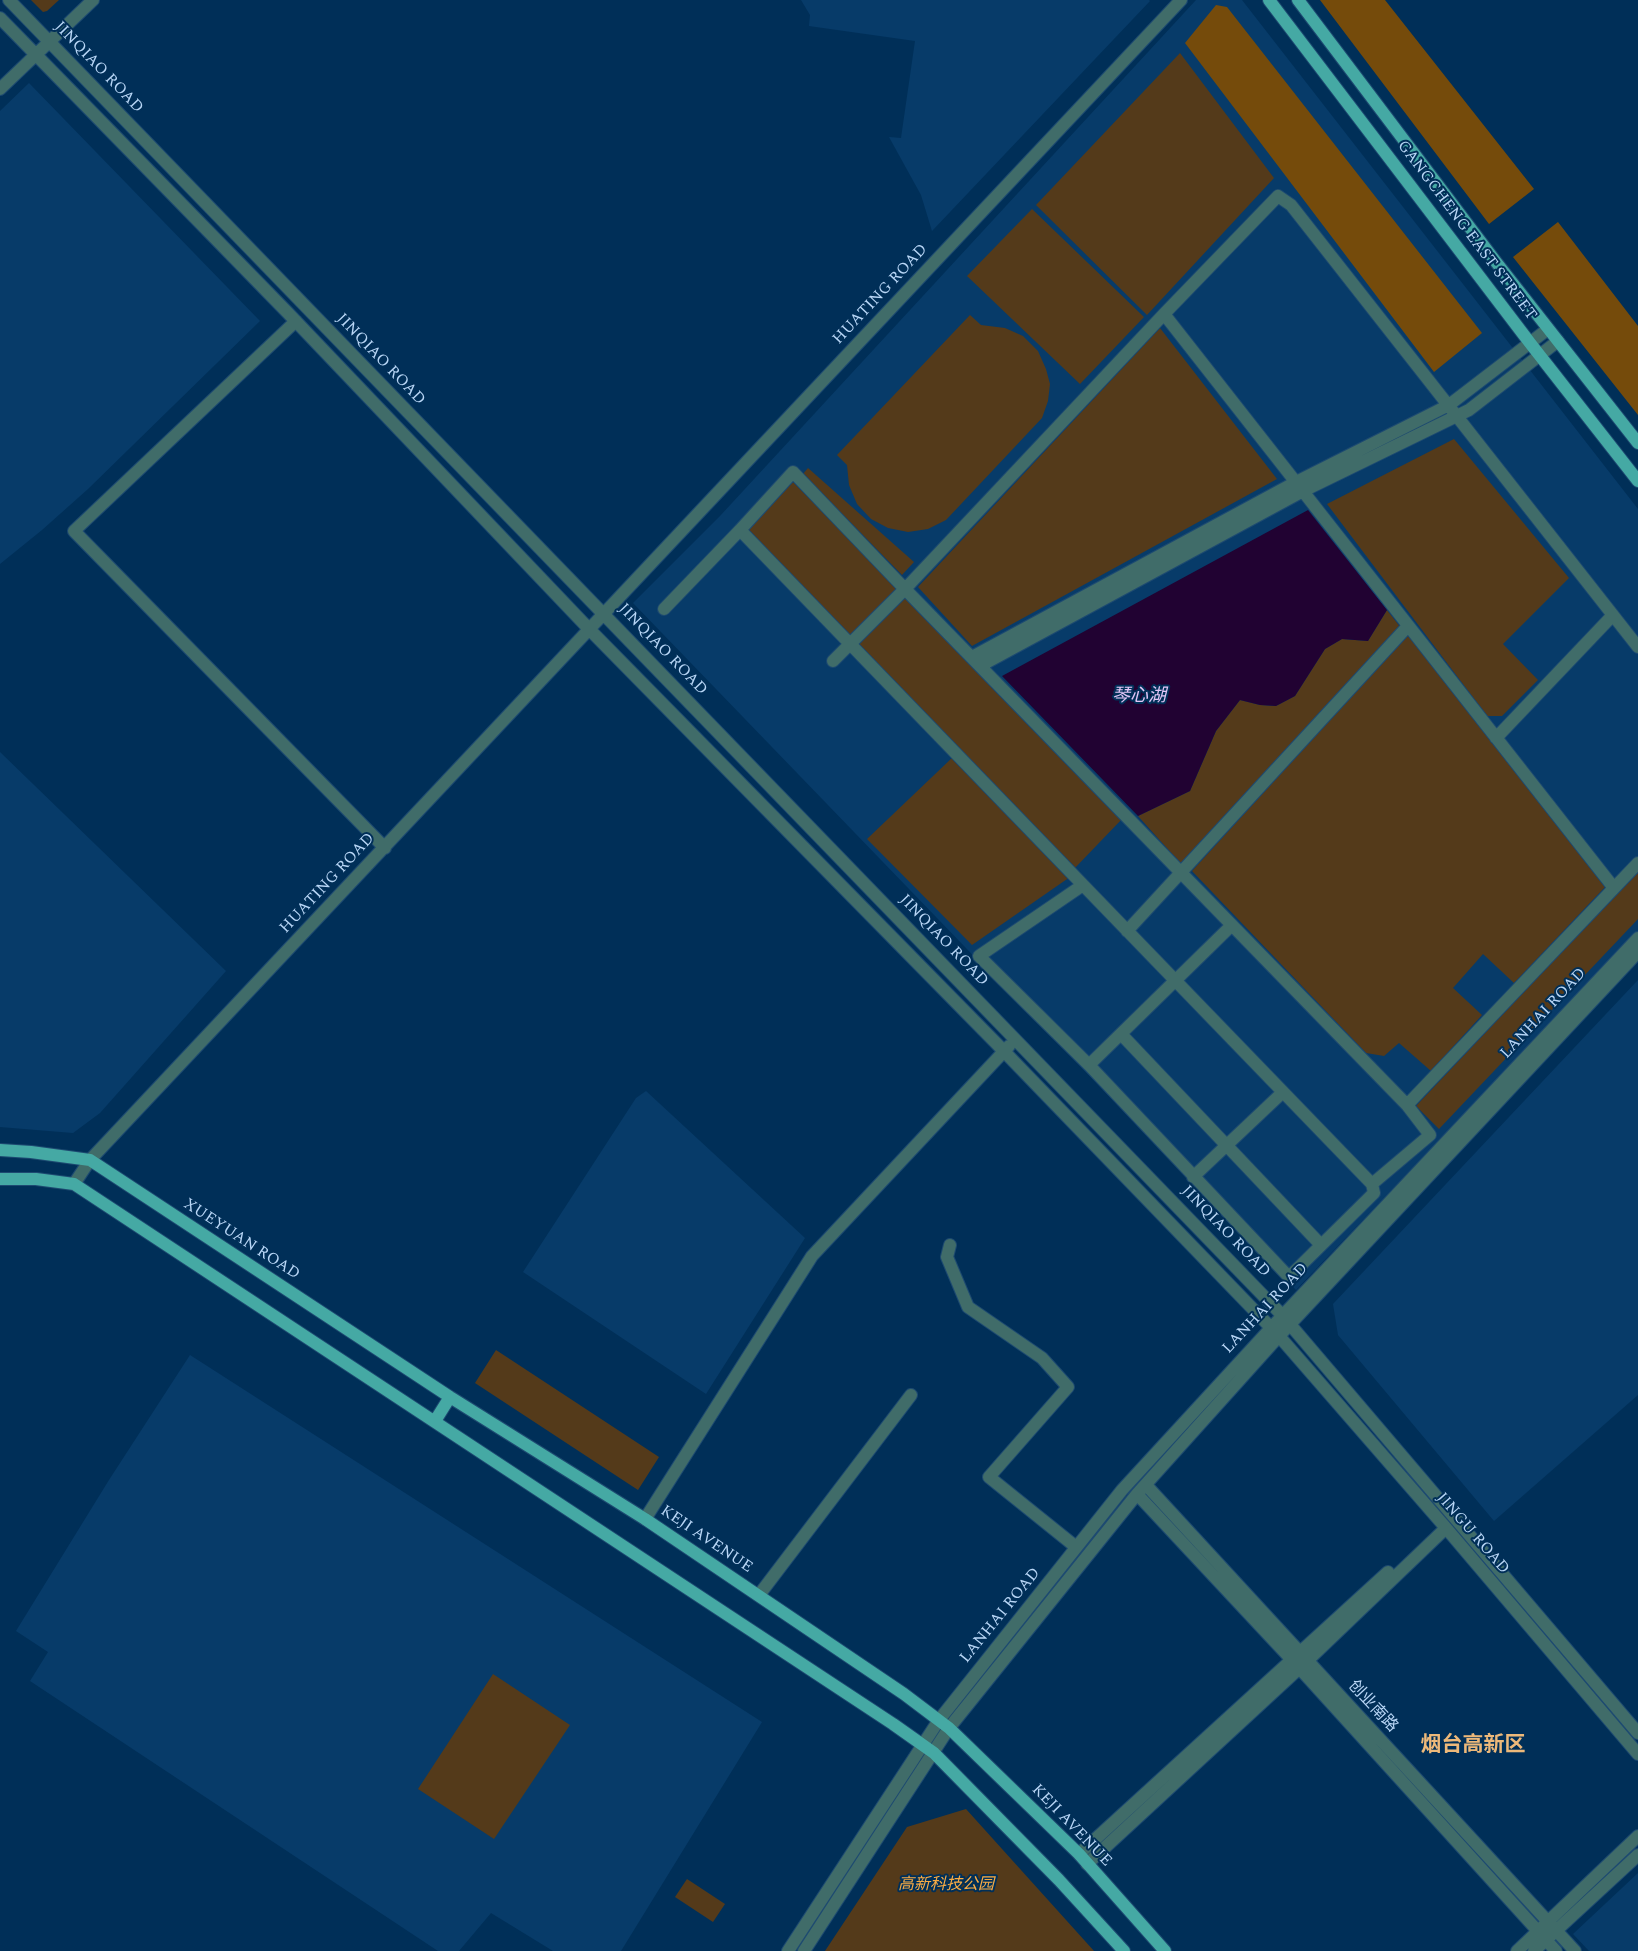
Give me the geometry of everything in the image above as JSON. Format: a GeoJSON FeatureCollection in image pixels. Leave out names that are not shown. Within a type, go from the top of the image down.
{"type":"FeatureCollection","features":[{"type":"Feature","properties":{"kind":"main road","name":"GANGCHENG EAST STREET"},"geometry":{"type":"LineString","coordinates":[[1269,0],[1530,343],[1638,481]]}},
{"type":"Feature","properties":{"kind":"main road","name":"GANGCHENG EAST STREET"},"geometry":{"type":"LineString","coordinates":[[1298,0],[1548,329],[1638,443]]}},
{"type":"Feature","properties":{"kind":"main road","name":"XUEYUAN ROAD"},"geometry":{"type":"LineString","coordinates":[[0,1150],[90,1160],[450,1397]]}},
{"type":"Feature","properties":{"kind":"main road"},"geometry":{"type":"LineString","coordinates":[[0,1179],[36,1179],[74,1184],[934,1752],[1059,1880],[1124,1951]]}},
{"type":"Feature","properties":{"kind":"main road","name":"KEJI AVENUE"},"geometry":{"type":"LineString","coordinates":[[450,1397],[645,1519],[759,1595],[944,1724],[1079,1854],[1165,1951]]}},
{"type":"Feature","properties":{"kind":"main road"},"geometry":{"type":"LineString","coordinates":[[435,1421],[450,1397]]}},
{"type":"Feature","properties":{"kind":"street","name":"JINQIAO ROAD"},"geometry":{"type":"LineString","coordinates":[[9,0],[1287,1319]]}},
{"type":"Feature","properties":{"kind":"street"},"geometry":{"type":"LineString","coordinates":[[0,89],[93,0]]}},
{"type":"Feature","properties":{"kind":"street","name":"HUATING ROAD"},"geometry":{"type":"LineString","coordinates":[[74,1184],[90,1160],[1181,0]]}},
{"type":"Feature","properties":{"kind":"street","name":"JINQIAO ROAD"},"geometry":{"type":"LineString","coordinates":[[0,18],[35,56],[296,321],[590,630],[1004,1050],[1275,1332]]}},
{"type":"Feature","properties":{"kind":"street"},"geometry":{"type":"LineString","coordinates":[[833,661],[905,589],[1278,196],[1292,205],[1638,647]]}},
{"type":"Feature","properties":{"kind":"street"},"geometry":{"type":"LineString","coordinates":[[1164,314],[1614,888]]}},
{"type":"Feature","properties":{"kind":"street"},"geometry":{"type":"LineString","coordinates":[[296,321],[74,531],[385,848]]}},
{"type":"Feature","properties":{"kind":"street"},"geometry":{"type":"LineString","coordinates":[[976,662],[1449,405],[1548,329]]}},
{"type":"Feature","properties":{"kind":"street"},"geometry":{"type":"LineString","coordinates":[[1299,486],[1469,410],[1558,341]]}},
{"type":"Feature","properties":{"kind":"street"},"geometry":{"type":"LineString","coordinates":[[664,609],[793,472],[1407,1105],[1430,1135],[1372,1184]]}},
{"type":"Feature","properties":{"kind":"street"},"geometry":{"type":"LineString","coordinates":[[740,530],[1083,884],[1372,1184],[1374,1193],[1289,1277],[1089,1065],[979,956],[1083,884]]}},
{"type":"Feature","properties":{"kind":"street"},"geometry":{"type":"LineString","coordinates":[[1496,738],[1614,615]]}},
{"type":"Feature","properties":{"kind":"street"},"geometry":{"type":"LineString","coordinates":[[1127,931],[1408,626]]}},
{"type":"Feature","properties":{"kind":"street"},"geometry":{"type":"LineString","coordinates":[[1407,1105],[1638,863]]}},
{"type":"Feature","properties":{"kind":"street"},"geometry":{"type":"LineString","coordinates":[[1089,1065],[1232,925]]}},
{"type":"Feature","properties":{"kind":"street","name":"LANHAI ROAD"},"geometry":{"type":"LineString","coordinates":[[944,1724],[1122,1490],[1275,1332],[1638,938]]}},
{"type":"Feature","properties":{"kind":"street","name":"LANHAI ROAD"},"geometry":{"type":"LineString","coordinates":[[1287,1319],[1638,952]]}},
{"type":"Feature","properties":{"kind":"street"},"geometry":{"type":"LineString","coordinates":[[1121,1034],[1322,1245]]}},
{"type":"Feature","properties":{"kind":"street"},"geometry":{"type":"LineString","coordinates":[[645,1519],[812,1256],[1015,1039]]}},
{"type":"Feature","properties":{"kind":"street"},"geometry":{"type":"LineString","coordinates":[[1193,1177],[1283,1092]]}},
{"type":"Feature","properties":{"kind":"street"},"geometry":{"type":"LineString","coordinates":[[950,1245],[947,1256],[968,1307],[1042,1358],[1068,1387],[990,1477],[1076,1548]]}},
{"type":"Feature","properties":{"kind":"street","name":"JINGU ROAD"},"geometry":{"type":"LineString","coordinates":[[1287,1319],[1638,1733]]}},
{"type":"Feature","properties":{"kind":"street","name":"LANHAI ROAD"},"geometry":{"type":"LineString","coordinates":[[944,1724],[1275,1332]]}},
{"type":"Feature","properties":{"kind":"street","name":"JINGU ROAD"},"geometry":{"type":"LineString","coordinates":[[1275,1332],[1443,1525],[1638,1754]]}},
{"type":"Feature","properties":{"kind":"street"},"geometry":{"type":"LineString","coordinates":[[759,1595],[911,1395]]}},
{"type":"Feature","properties":{"kind":"street","name":"创业南路"},"geometry":{"type":"LineString","coordinates":[[1142,1489],[1299,1660],[1575,1951]]}},
{"type":"Feature","properties":{"kind":"street"},"geometry":{"type":"LineString","coordinates":[[1087,1864],[1299,1660],[1443,1525]]}},
{"type":"Feature","properties":{"kind":"street"},"geometry":{"type":"LineString","coordinates":[[1079,1854],[1299,1660]]}},
{"type":"Feature","properties":{"kind":"street","name":"创业南路"},"geometry":{"type":"LineString","coordinates":[[1299,1660],[1556,1951]]}},
{"type":"Feature","properties":{"kind":"street"},"geometry":{"type":"LineString","coordinates":[[788,1951],[922,1745],[944,1724]]}},
{"type":"Feature","properties":{"kind":"street"},"geometry":{"type":"LineString","coordinates":[[804,1951],[934,1752],[944,1724]]}},
{"type":"Feature","properties":{"kind":"street"},"geometry":{"type":"LineString","coordinates":[[1517,1951],[1542,1936],[1638,1836]]}},
{"type":"Feature","properties":{"kind":"street"},"geometry":{"type":"LineString","coordinates":[[1552,1926],[1638,1855]]}},
{"type":"Feature","properties":{"kind":"street"},"geometry":{"type":"LineString","coordinates":[[1534,1951],[1542,1936]]}},
{"type":"Feature","properties":{"kind":"shaded area"},"geometry":{"type":"Polygon","coordinates":[[[801,0],[1150,1],[932,231],[921,195],[889,137],[901,138],[915,41],[809,26],[810,15],[801,0]]]}},
{"type":"Feature","properties":{"kind":"shaded area"},"geometry":{"type":"Polygon","coordinates":[[[1196,0],[1242,0],[1638,509],[1638,932],[1296,1290],[633,603],[720,516],[1196,0]]]}},
{"type":"Feature","properties":{"kind":"shaded area"},"geometry":{"type":"Polygon","coordinates":[[[1320,0],[1385,0],[1534,189],[1489,224],[1320,0]]]}},
{"type":"Feature","properties":{"kind":"shaded area"},"geometry":{"type":"Polygon","coordinates":[[[1216,5],[1227,7],[1482,333],[1434,372],[1185,43],[1216,5]]]}},
{"type":"Feature","properties":{"kind":"shaded area"},"geometry":{"type":"Polygon","coordinates":[[[29,83],[260,321],[88,489],[0,564],[0,111],[29,83]]]}},
{"type":"Feature","properties":{"kind":"shaded area"},"geometry":{"type":"Polygon","coordinates":[[[1558,222],[1638,326],[1638,415],[1513,257],[1558,222]]]}},
{"type":"Feature","properties":{"kind":"shaded area"},"geometry":{"type":"Polygon","coordinates":[[[0,752],[226,971],[100,1113],[73,1133],[0,1127],[0,752]]]}},
{"type":"Feature","properties":{"kind":"shaded area"},"geometry":{"type":"Polygon","coordinates":[[[1638,980],[1638,1395],[1494,1521],[1338,1335],[1333,1304],[1638,980]]]}},
{"type":"Feature","properties":{"kind":"shaded area"},"geometry":{"type":"Polygon","coordinates":[[[646,1091],[805,1238],[706,1394],[523,1272],[636,1098],[646,1091]]]}},
{"type":"Feature","properties":{"kind":"shaded area"},"geometry":{"type":"Polygon","coordinates":[[[190,1355],[762,1722],[621,1951],[553,1951],[491,1913],[459,1951],[438,1951],[30,1681],[48,1652],[16,1631],[109,1480],[190,1355]]]}},
{"type":"Feature","properties":{"kind":"shaded area"},"geometry":{"type":"Polygon","coordinates":[[[1638,1873],[1638,1951],[1589,1951],[1573,1934],[1638,1873]]]}},
{"type":"Feature","properties":{"kind":"green space"},"geometry":{"type":"Polygon","coordinates":[[[31,0],[59,0],[47,11],[43,12],[31,0]]]}},
{"type":"Feature","properties":{"kind":"green space"},"geometry":{"type":"Polygon","coordinates":[[[1180,53],[1274,178],[1147,315],[1036,205],[1180,53]]]}},
{"type":"Feature","properties":{"kind":"green space"},"geometry":{"type":"Polygon","coordinates":[[[1032,209],[1144,317],[1080,384],[967,276],[1032,209]]]}},
{"type":"Feature","properties":{"kind":"green space"},"geometry":{"type":"Polygon","coordinates":[[[970,315],[981,325],[1005,328],[1023,336],[1038,351],[1050,384],[1048,401],[1042,418],[946,520],[928,529],[908,532],[888,528],[871,519],[857,504],[849,485],[847,465],[837,455],[970,315]]]}},
{"type":"Feature","properties":{"kind":"green space"},"geometry":{"type":"Polygon","coordinates":[[[1160,328],[1277,479],[972,646],[918,587],[1160,328]]]}},
{"type":"Feature","properties":{"kind":"green space"},"geometry":{"type":"Polygon","coordinates":[[[1454,439],[1569,578],[1503,644],[1538,680],[1502,716],[1487,716],[1327,504],[1454,439]]]}},
{"type":"Feature","properties":{"kind":"green space"},"geometry":{"type":"Polygon","coordinates":[[[808,468],[914,562],[902,575],[803,474],[808,468]]]}},
{"type":"Feature","properties":{"kind":"green space"},"geometry":{"type":"Polygon","coordinates":[[[793,482],[900,590],[850,640],[748,530],[793,482]]]}},
{"type":"Feature","properties":{"kind":"green space"},"geometry":{"type":"Polygon","coordinates":[[[904,596],[1122,819],[1073,870],[857,645],[904,596]]]}},
{"type":"Feature","properties":{"kind":"green space"},"geometry":{"type":"Polygon","coordinates":[[[1387,610],[1401,628],[1182,865],[1138,816],[1190,791],[1216,731],[1240,700],[1260,705],[1276,706],[1295,696],[1325,649],[1342,639],[1368,641],[1387,610]]]}},
{"type":"Feature","properties":{"kind":"green space"},"geometry":{"type":"Polygon","coordinates":[[[1408,634],[1605,887],[1514,983],[1483,954],[1453,988],[1482,1015],[1431,1071],[1399,1043],[1384,1056],[1366,1053],[1192,871],[1408,634]]]}},
{"type":"Feature","properties":{"kind":"green space"},"geometry":{"type":"Polygon","coordinates":[[[953,757],[1070,877],[972,945],[867,839],[953,757]]]}},
{"type":"Feature","properties":{"kind":"green space"},"geometry":{"type":"Polygon","coordinates":[[[1638,871],[1638,919],[1439,1129],[1416,1106],[1638,871]]]}},
{"type":"Feature","properties":{"kind":"green space"},"geometry":{"type":"Polygon","coordinates":[[[496,1350],[659,1457],[638,1490],[475,1383],[496,1350]]]}},
{"type":"Feature","properties":{"kind":"green space"},"geometry":{"type":"Polygon","coordinates":[[[493,1674],[570,1725],[494,1839],[418,1789],[493,1674]]]}},
{"type":"Feature","properties":{"kind":"green space","name":"高新科技公园"},"geometry":{"type":"Polygon","coordinates":[[[966,1809],[1094,1951],[825,1951],[907,1827],[966,1809]]]}},
{"type":"Feature","properties":{"kind":"green space"},"geometry":{"type":"Polygon","coordinates":[[[687,1879],[725,1904],[713,1922],[675,1897],[687,1879]]]}},
{"type":"Feature","properties":{"kind":"water","name":"琴心湖"},"geometry":{"type":"Polygon","coordinates":[[[1308,510],[1387,610],[1368,641],[1342,639],[1325,649],[1295,696],[1276,706],[1260,705],[1240,700],[1216,731],[1190,791],[1138,816],[1002,676],[1308,510]]]}},
{"type":"Feature","properties":{"kind":"district","name":"烟台高新区"},"geometry":{"type":"Point","coordinates":[1473,1747]}}]}
